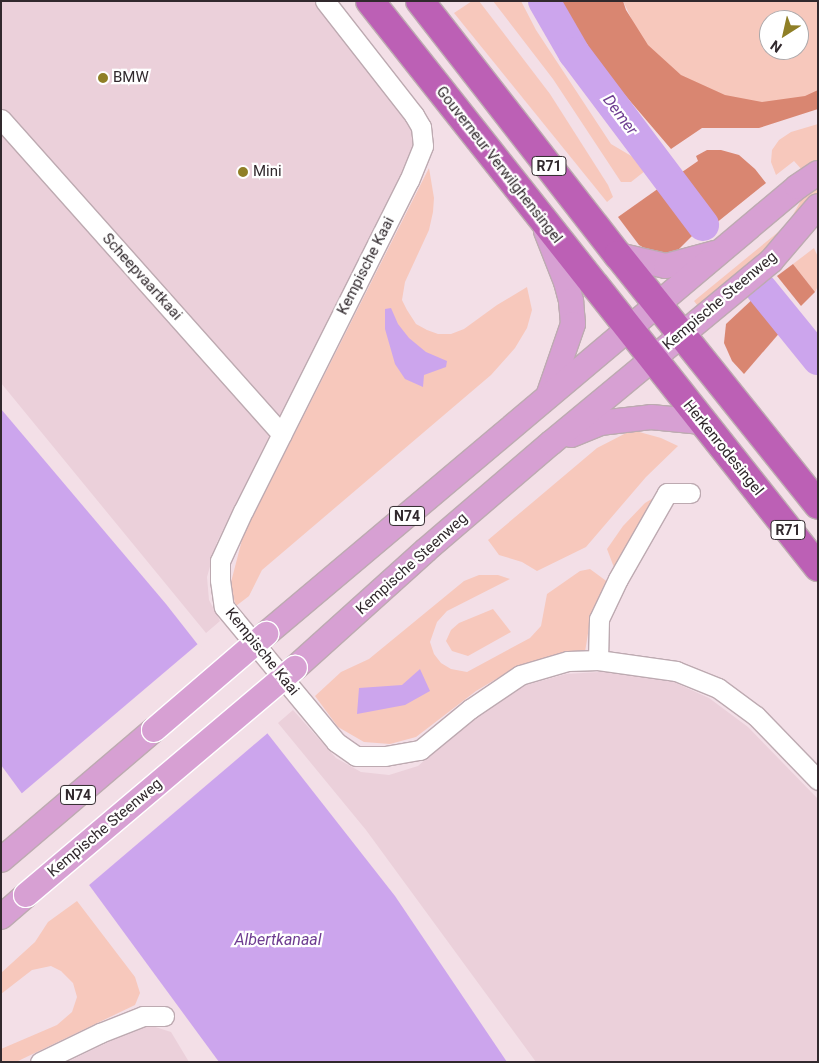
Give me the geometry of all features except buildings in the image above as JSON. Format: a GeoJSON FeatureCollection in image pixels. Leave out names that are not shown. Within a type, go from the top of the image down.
{"type":"FeatureCollection","features":[{"type":"Feature","properties":{"kind":"highway","name":"Gouverneur Verwilghensingel"},"geometry":{"type":"LineString","coordinates":[[370,1],[629,329]]}},
{"type":"Feature","properties":{"kind":"highway","name":"R71"},"geometry":{"type":"LineString","coordinates":[[420,1],[657,305],[818,506]]}},
{"type":"Feature","properties":{"kind":"highway","name":"Herkenrodesingel"},"geometry":{"type":"LineString","coordinates":[[629,329],[818,567]]}},
{"type":"Feature","properties":{"kind":"main road","name":"N74"},"geometry":{"type":"LineString","coordinates":[[1,860],[657,305],[696,263],[719,253],[814,176]]}},
{"type":"Feature","properties":{"kind":"main road","name":"Kempische Steenweg"},"geometry":{"type":"LineString","coordinates":[[1,917],[295,668],[426,550],[551,443],[652,358],[683,336],[771,261],[818,206]]}},
{"type":"Feature","properties":{"kind":"main road"},"geometry":{"type":"LineString","coordinates":[[542,219],[572,302],[573,324],[548,398]]}},
{"type":"Feature","properties":{"kind":"main road"},"geometry":{"type":"LineString","coordinates":[[618,255],[666,266],[696,263]]}},
{"type":"Feature","properties":{"kind":"main road"},"geometry":{"type":"LineString","coordinates":[[551,443],[600,422],[651,417],[702,422]]}},
{"type":"Feature","properties":{"kind":"street","name":"Kempische Kaai"},"geometry":{"type":"LineString","coordinates":[[325,1],[414,115],[421,127],[424,140],[421,153],[409,180],[220,561],[220,580],[224,607],[336,742],[356,756],[385,756],[420,750],[470,709],[520,675],[568,661],[598,660],[676,670],[718,688],[756,716],[818,780]]}},
{"type":"Feature","properties":{"kind":"street"},"geometry":{"type":"LineString","coordinates":[[431,1],[440,27]]}},
{"type":"Feature","properties":{"kind":"street","name":"Scheepvaartkaai"},"geometry":{"type":"LineString","coordinates":[[1,119],[282,434]]}},
{"type":"Feature","properties":{"kind":"street"},"geometry":{"type":"LineString","coordinates":[[598,660],[599,619],[618,579],[667,493],[690,493]]}},
{"type":"Feature","properties":{"kind":"street"},"geometry":{"type":"LineString","coordinates":[[40,1062],[100,1033],[144,1016],[164,1016]]}},
{"type":"Feature","properties":{"kind":"shaded area"},"geometry":{"type":"Polygon","coordinates":[[[1,1],[317,1],[414,124],[417,139],[413,152],[217,542],[207,577],[209,600],[220,621],[206,633],[1,383],[1,1]]]}},
{"type":"Feature","properties":{"kind":"shaded area"},"geometry":{"type":"Polygon","coordinates":[[[472,1],[479,1],[550,94],[608,185],[613,197],[607,202],[454,13],[472,1]]]}},
{"type":"Feature","properties":{"kind":"shaded area"},"geometry":{"type":"Polygon","coordinates":[[[493,1],[521,1],[536,30],[611,144],[650,167],[631,182],[621,182],[553,79],[493,1]]]}},
{"type":"Feature","properties":{"kind":"shaded area"},"geometry":{"type":"Polygon","coordinates":[[[555,1],[623,1],[626,10],[648,45],[681,75],[725,95],[762,102],[805,96],[818,90],[818,109],[759,128],[702,128],[671,149],[572,33],[555,1]]]}},
{"type":"Feature","properties":{"kind":"shaded area"},"geometry":{"type":"Polygon","coordinates":[[[623,1],[818,1],[818,99],[781,114],[663,86],[623,1]]]}},
{"type":"Feature","properties":{"kind":"shaded area"},"geometry":{"type":"Polygon","coordinates":[[[818,124],[818,162],[803,171],[794,161],[776,175],[771,162],[772,150],[779,140],[791,132],[818,124]]]}},
{"type":"Feature","properties":{"kind":"shaded area"},"geometry":{"type":"Polygon","coordinates":[[[707,150],[721,150],[739,155],[755,169],[766,183],[710,228],[672,179],[698,161],[696,156],[707,150]]]}},
{"type":"Feature","properties":{"kind":"shaded area"},"geometry":{"type":"Polygon","coordinates":[[[429,168],[434,198],[433,212],[429,230],[405,282],[402,300],[407,310],[416,324],[427,330],[438,334],[451,334],[464,329],[497,305],[527,287],[532,310],[527,328],[515,348],[491,375],[262,570],[249,596],[236,606],[230,586],[243,536],[429,168]]]}},
{"type":"Feature","properties":{"kind":"shaded area"},"geometry":{"type":"Polygon","coordinates":[[[818,182],[818,194],[768,254],[701,310],[694,301],[788,224],[805,193],[818,182]]]}},
{"type":"Feature","properties":{"kind":"shaded area"},"geometry":{"type":"Polygon","coordinates":[[[659,188],[669,195],[694,234],[676,252],[658,256],[639,245],[618,217],[659,188]]]}},
{"type":"Feature","properties":{"kind":"shaded area"},"geometry":{"type":"Polygon","coordinates":[[[814,248],[818,257],[818,286],[815,292],[793,264],[814,248]]]}},
{"type":"Feature","properties":{"kind":"shaded area"},"geometry":{"type":"Polygon","coordinates":[[[793,264],[815,292],[801,306],[777,276],[793,264]]]}},
{"type":"Feature","properties":{"kind":"shaded area"},"geometry":{"type":"Polygon","coordinates":[[[756,296],[782,330],[744,374],[732,361],[724,343],[726,324],[756,296]]]}},
{"type":"Feature","properties":{"kind":"shaded area"},"geometry":{"type":"Polygon","coordinates":[[[632,430],[661,438],[678,446],[646,477],[586,547],[537,571],[522,562],[499,555],[488,540],[597,448],[632,430]]]}},
{"type":"Feature","properties":{"kind":"shaded area"},"geometry":{"type":"Polygon","coordinates":[[[655,497],[615,570],[607,549],[623,526],[645,503],[655,497]]]}},
{"type":"Feature","properties":{"kind":"shaded area"},"geometry":{"type":"Polygon","coordinates":[[[590,569],[609,583],[589,627],[585,652],[518,666],[476,691],[416,737],[390,744],[364,742],[338,727],[315,696],[341,672],[369,659],[464,581],[479,575],[498,575],[510,579],[447,611],[437,622],[430,642],[434,654],[441,663],[451,669],[467,672],[530,638],[541,626],[547,594],[580,571],[590,569]]]}},
{"type":"Feature","properties":{"kind":"shaded area"},"geometry":{"type":"Polygon","coordinates":[[[493,609],[511,632],[468,656],[452,651],[446,641],[451,630],[459,623],[493,609]]]}},
{"type":"Feature","properties":{"kind":"shaded area"},"geometry":{"type":"Polygon","coordinates":[[[616,671],[667,679],[709,698],[748,727],[818,799],[818,1062],[536,1062],[366,830],[278,723],[293,710],[336,758],[361,772],[389,775],[418,766],[474,718],[526,685],[566,674],[616,671]]]}},
{"type":"Feature","properties":{"kind":"shaded area"},"geometry":{"type":"Polygon","coordinates":[[[77,901],[135,977],[140,993],[135,1005],[16,1062],[1,1062],[1,1049],[57,1025],[72,1012],[77,997],[73,983],[61,971],[51,966],[32,970],[1,994],[1,973],[35,942],[48,922],[77,901]]]}},
{"type":"Feature","properties":{"kind":"shaded area"},"geometry":{"type":"Polygon","coordinates":[[[146,1024],[171,1032],[189,1062],[67,1062],[146,1024]]]}},
{"type":"Feature","properties":{"kind":"water"},"geometry":{"type":"Polygon","coordinates":[[[391,308],[398,324],[409,338],[426,352],[447,361],[446,367],[424,375],[423,387],[405,379],[395,364],[385,329],[385,309],[391,308]]]}},
{"type":"Feature","properties":{"kind":"water","name":"Albertkanaal"},"geometry":{"type":"Polygon","coordinates":[[[1,409],[166,604],[395,896],[507,1062],[219,1062],[1,765],[1,409]]]}},
{"type":"Feature","properties":{"kind":"water"},"geometry":{"type":"Polygon","coordinates":[[[420,669],[430,691],[405,705],[357,714],[359,688],[402,685],[420,669]]]}},
{"type":"Feature","properties":{"kind":"pier"},"geometry":{"type":"Polygon","coordinates":[[[199,643],[269,732],[88,886],[21,794],[199,643]]]}},
{"type":"Feature","properties":{"kind":"waterway","name":"Demer"},"geometry":{"type":"LineString","coordinates":[[544,1],[574,53],[703,225]]}},
{"type":"Feature","properties":{"kind":"waterway","name":"Demer"},"geometry":{"type":"LineString","coordinates":[[762,290],[818,359]]}},
{"type":"Feature","properties":{"kind":"place","name":"BMW"},"geometry":{"type":"Point","coordinates":[103,78]}},
{"type":"Feature","properties":{"kind":"place","name":"Mini"},"geometry":{"type":"Point","coordinates":[243,172]}}]}
